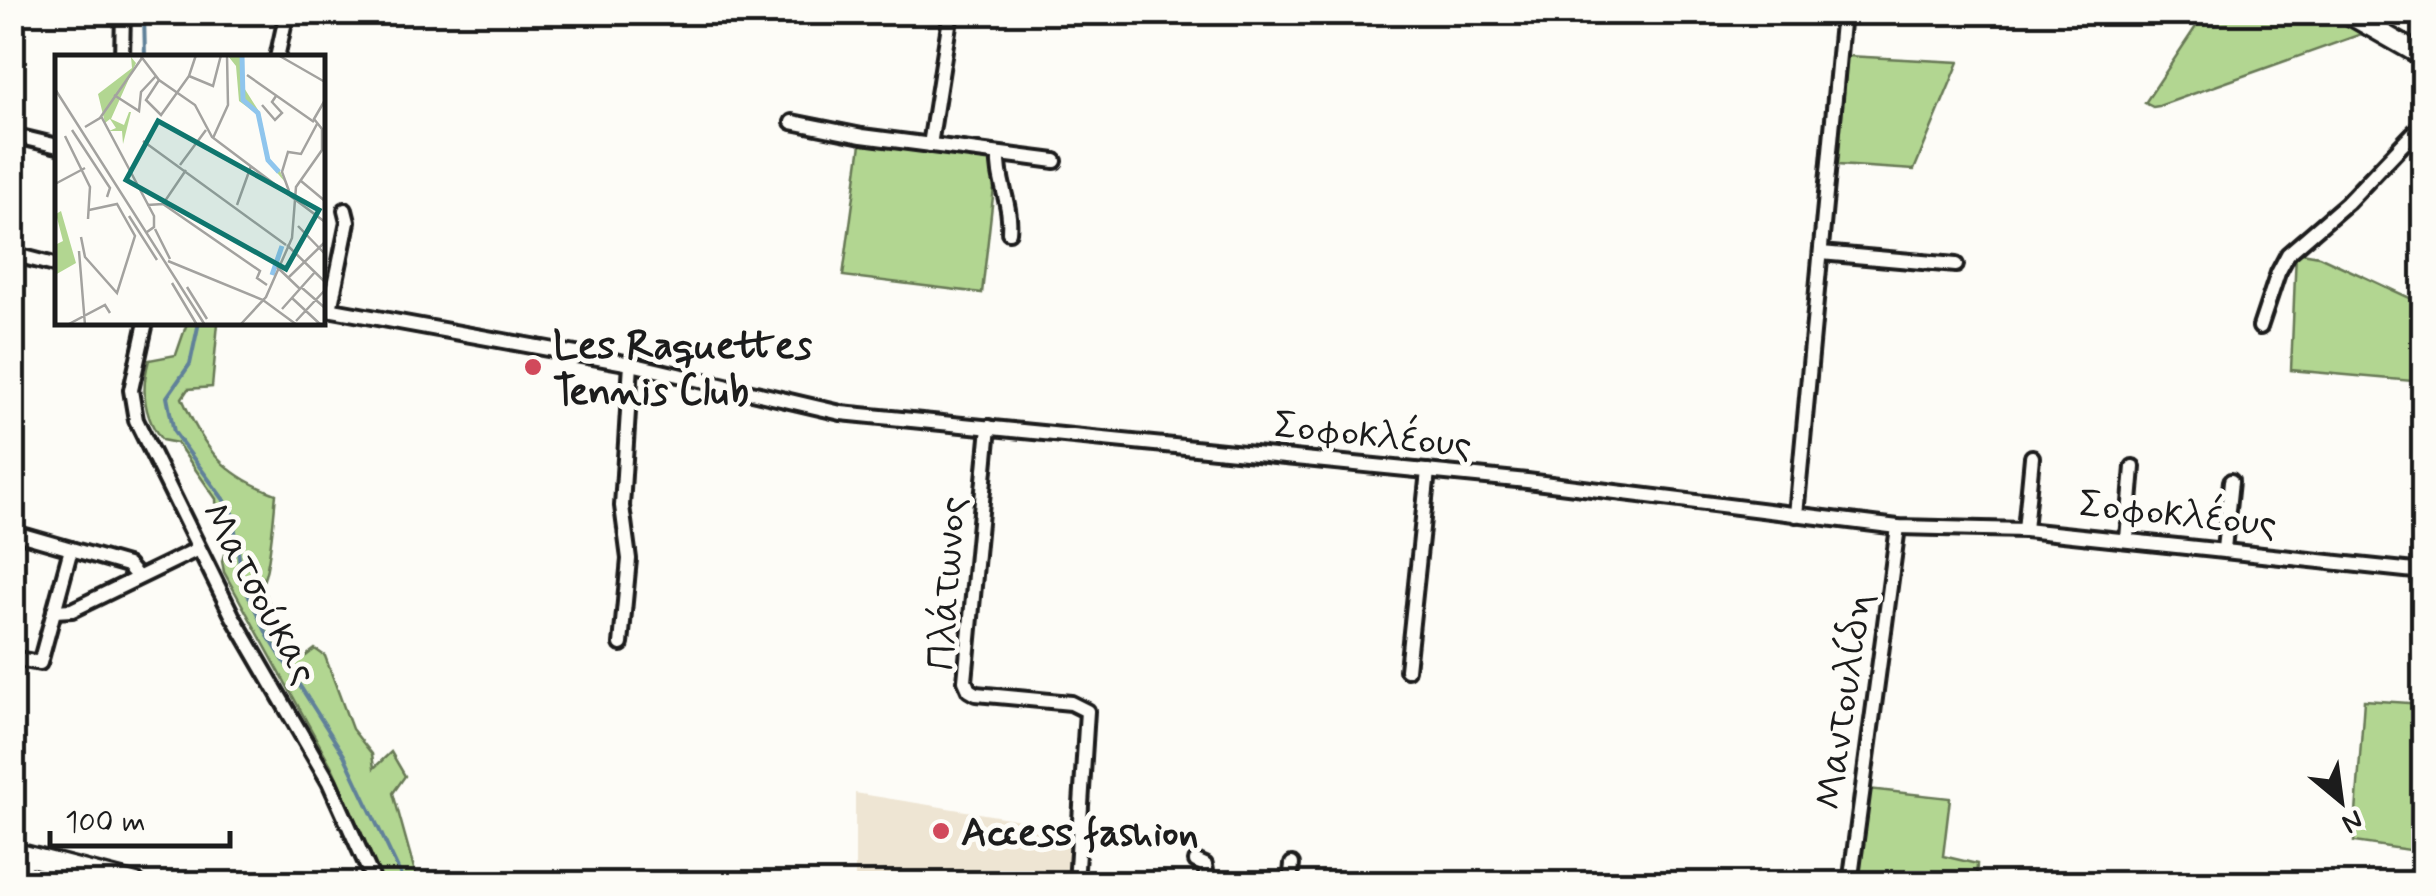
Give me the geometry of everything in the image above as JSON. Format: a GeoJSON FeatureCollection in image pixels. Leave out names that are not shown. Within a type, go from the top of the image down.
{"type":"FeatureCollection","features":[{"type":"Feature","properties":{"kind":"main road"},"geometry":{"type":"LineString","coordinates":[[2345,12],[2424,57]]}},
{"type":"Feature","properties":{"kind":"main road"},"geometry":{"type":"LineString","coordinates":[[19,854],[111,881],[136,884]]}},
{"type":"Feature","properties":{"kind":"street"},"geometry":{"type":"LineString","coordinates":[[122,55],[123,12]]}},
{"type":"Feature","properties":{"kind":"street"},"geometry":{"type":"LineString","coordinates":[[279,55],[287,12]]}},
{"type":"Feature","properties":{"kind":"street"},"geometry":{"type":"LineString","coordinates":[[930,145],[951,12]]}},
{"type":"Feature","properties":{"kind":"street"},"geometry":{"type":"LineString","coordinates":[[1796,515],[1843,12]]}},
{"type":"Feature","properties":{"kind":"street"},"geometry":{"type":"LineString","coordinates":[[792,122],[1055,161]]}},
{"type":"Feature","properties":{"kind":"street"},"geometry":{"type":"LineString","coordinates":[[2260,327],[2288,254],[2347,203],[2424,122]]}},
{"type":"Feature","properties":{"kind":"street"},"geometry":{"type":"LineString","coordinates":[[12,135],[55,145]]}},
{"type":"Feature","properties":{"kind":"street"},"geometry":{"type":"LineString","coordinates":[[999,154],[998,166],[1010,210],[1010,232]]}},
{"type":"Feature","properties":{"kind":"street"},"geometry":{"type":"LineString","coordinates":[[326,309],[348,222],[345,210]]}},
{"type":"Feature","properties":{"kind":"street"},"geometry":{"type":"LineString","coordinates":[[1821,253],[1956,265]]}},
{"type":"Feature","properties":{"kind":"street"},"geometry":{"type":"LineString","coordinates":[[12,254],[55,265]]}},
{"type":"Feature","properties":{"kind":"street","name":"Σοφοκλέους"},"geometry":{"type":"LineString","coordinates":[[326,309],[630,364],[822,410],[1428,471],[1898,527],[2025,530],[2424,572]]}},
{"type":"Feature","properties":{"kind":"street","name":"Ματσούκας"},"geometry":{"type":"LineString","coordinates":[[145,325],[131,402],[152,454],[232,615],[329,782],[375,884]]}},
{"type":"Feature","properties":{"kind":"street"},"geometry":{"type":"LineString","coordinates":[[621,644],[629,559],[622,506],[630,364]]}},
{"type":"Feature","properties":{"kind":"street","name":"Πλάτωνος"},"geometry":{"type":"LineString","coordinates":[[989,427],[965,681],[976,694],[1071,703],[1087,711],[1076,884]]}},
{"type":"Feature","properties":{"kind":"street"},"geometry":{"type":"LineString","coordinates":[[2025,530],[2032,457]]}},
{"type":"Feature","properties":{"kind":"street"},"geometry":{"type":"LineString","coordinates":[[2128,539],[2133,466]]}},
{"type":"Feature","properties":{"kind":"street"},"geometry":{"type":"LineString","coordinates":[[1407,670],[1428,471]]}},
{"type":"Feature","properties":{"kind":"street"},"geometry":{"type":"LineString","coordinates":[[2224,549],[2231,481]]}},
{"type":"Feature","properties":{"kind":"street","name":"Μαντουλίδη"},"geometry":{"type":"LineString","coordinates":[[1850,884],[1898,527]]}},
{"type":"Feature","properties":{"kind":"street"},"geometry":{"type":"LineString","coordinates":[[12,532],[127,565],[138,577]]}},
{"type":"Feature","properties":{"kind":"street"},"geometry":{"type":"LineString","coordinates":[[12,658],[40,664],[71,548]]}},
{"type":"Feature","properties":{"kind":"street"},"geometry":{"type":"LineString","coordinates":[[54,611],[72,610],[198,549]]}},
{"type":"Feature","properties":{"kind":"street"},"geometry":{"type":"LineString","coordinates":[[19,854],[23,884]]}},
{"type":"Feature","properties":{"kind":"street"},"geometry":{"type":"LineString","coordinates":[[1196,862],[1205,865],[1208,884]]}},
{"type":"Feature","properties":{"kind":"street"},"geometry":{"type":"LineString","coordinates":[[1290,884],[1292,864]]}},
{"type":"Feature","properties":{"kind":"shaded area"},"geometry":{"type":"Polygon","coordinates":[[[855,793],[1076,829],[1071,883],[855,883],[855,793]]]}},
{"type":"Feature","properties":{"kind":"green space"},"geometry":{"type":"Polygon","coordinates":[[[2205,13],[2332,13],[2367,32],[2159,106],[2145,103],[2205,13]]]}},
{"type":"Feature","properties":{"kind":"green space"},"geometry":{"type":"Polygon","coordinates":[[[1847,56],[1959,62],[1914,170],[1838,165],[1847,56]]]}},
{"type":"Feature","properties":{"kind":"green space"},"geometry":{"type":"Polygon","coordinates":[[[861,144],[997,161],[982,293],[843,276],[861,144]]]}},
{"type":"Feature","properties":{"kind":"green space"},"geometry":{"type":"Polygon","coordinates":[[[2296,252],[2319,256],[2423,304],[2423,382],[2291,370],[2296,252]]]}},
{"type":"Feature","properties":{"kind":"green space"},"geometry":{"type":"Polygon","coordinates":[[[186,325],[218,325],[212,387],[188,389],[182,398],[217,458],[242,478],[276,494],[262,583],[278,629],[292,654],[306,656],[315,649],[325,656],[352,729],[372,754],[374,768],[391,752],[405,776],[393,793],[418,883],[383,883],[333,769],[224,572],[222,561],[228,542],[217,520],[216,499],[177,443],[162,440],[151,421],[145,391],[149,360],[176,355],[186,325]]]}},
{"type":"Feature","properties":{"kind":"green space"},"geometry":{"type":"Polygon","coordinates":[[[2364,700],[2423,704],[2423,852],[2354,842],[2364,700]]]}},
{"type":"Feature","properties":{"kind":"green space"},"geometry":{"type":"Polygon","coordinates":[[[1868,789],[1950,798],[1943,856],[1977,864],[1976,883],[1855,884],[1868,789]]]}},
{"type":"Feature","properties":{"kind":"waterway"},"geometry":{"type":"LineString","coordinates":[[144,12],[145,55]]}},
{"type":"Feature","properties":{"kind":"waterway"},"geometry":{"type":"LineString","coordinates":[[198,325],[190,364],[167,397],[174,432],[232,511],[243,584],[268,636],[344,755],[405,884]]}},
{"type":"Feature","properties":{"kind":"place","name":"Les Raquettes Tennis Club"},"geometry":{"type":"Point","coordinates":[533,367]}},
{"type":"Feature","properties":{"kind":"place","name":"Access fashion"},"geometry":{"type":"Point","coordinates":[941,831]}}]}
